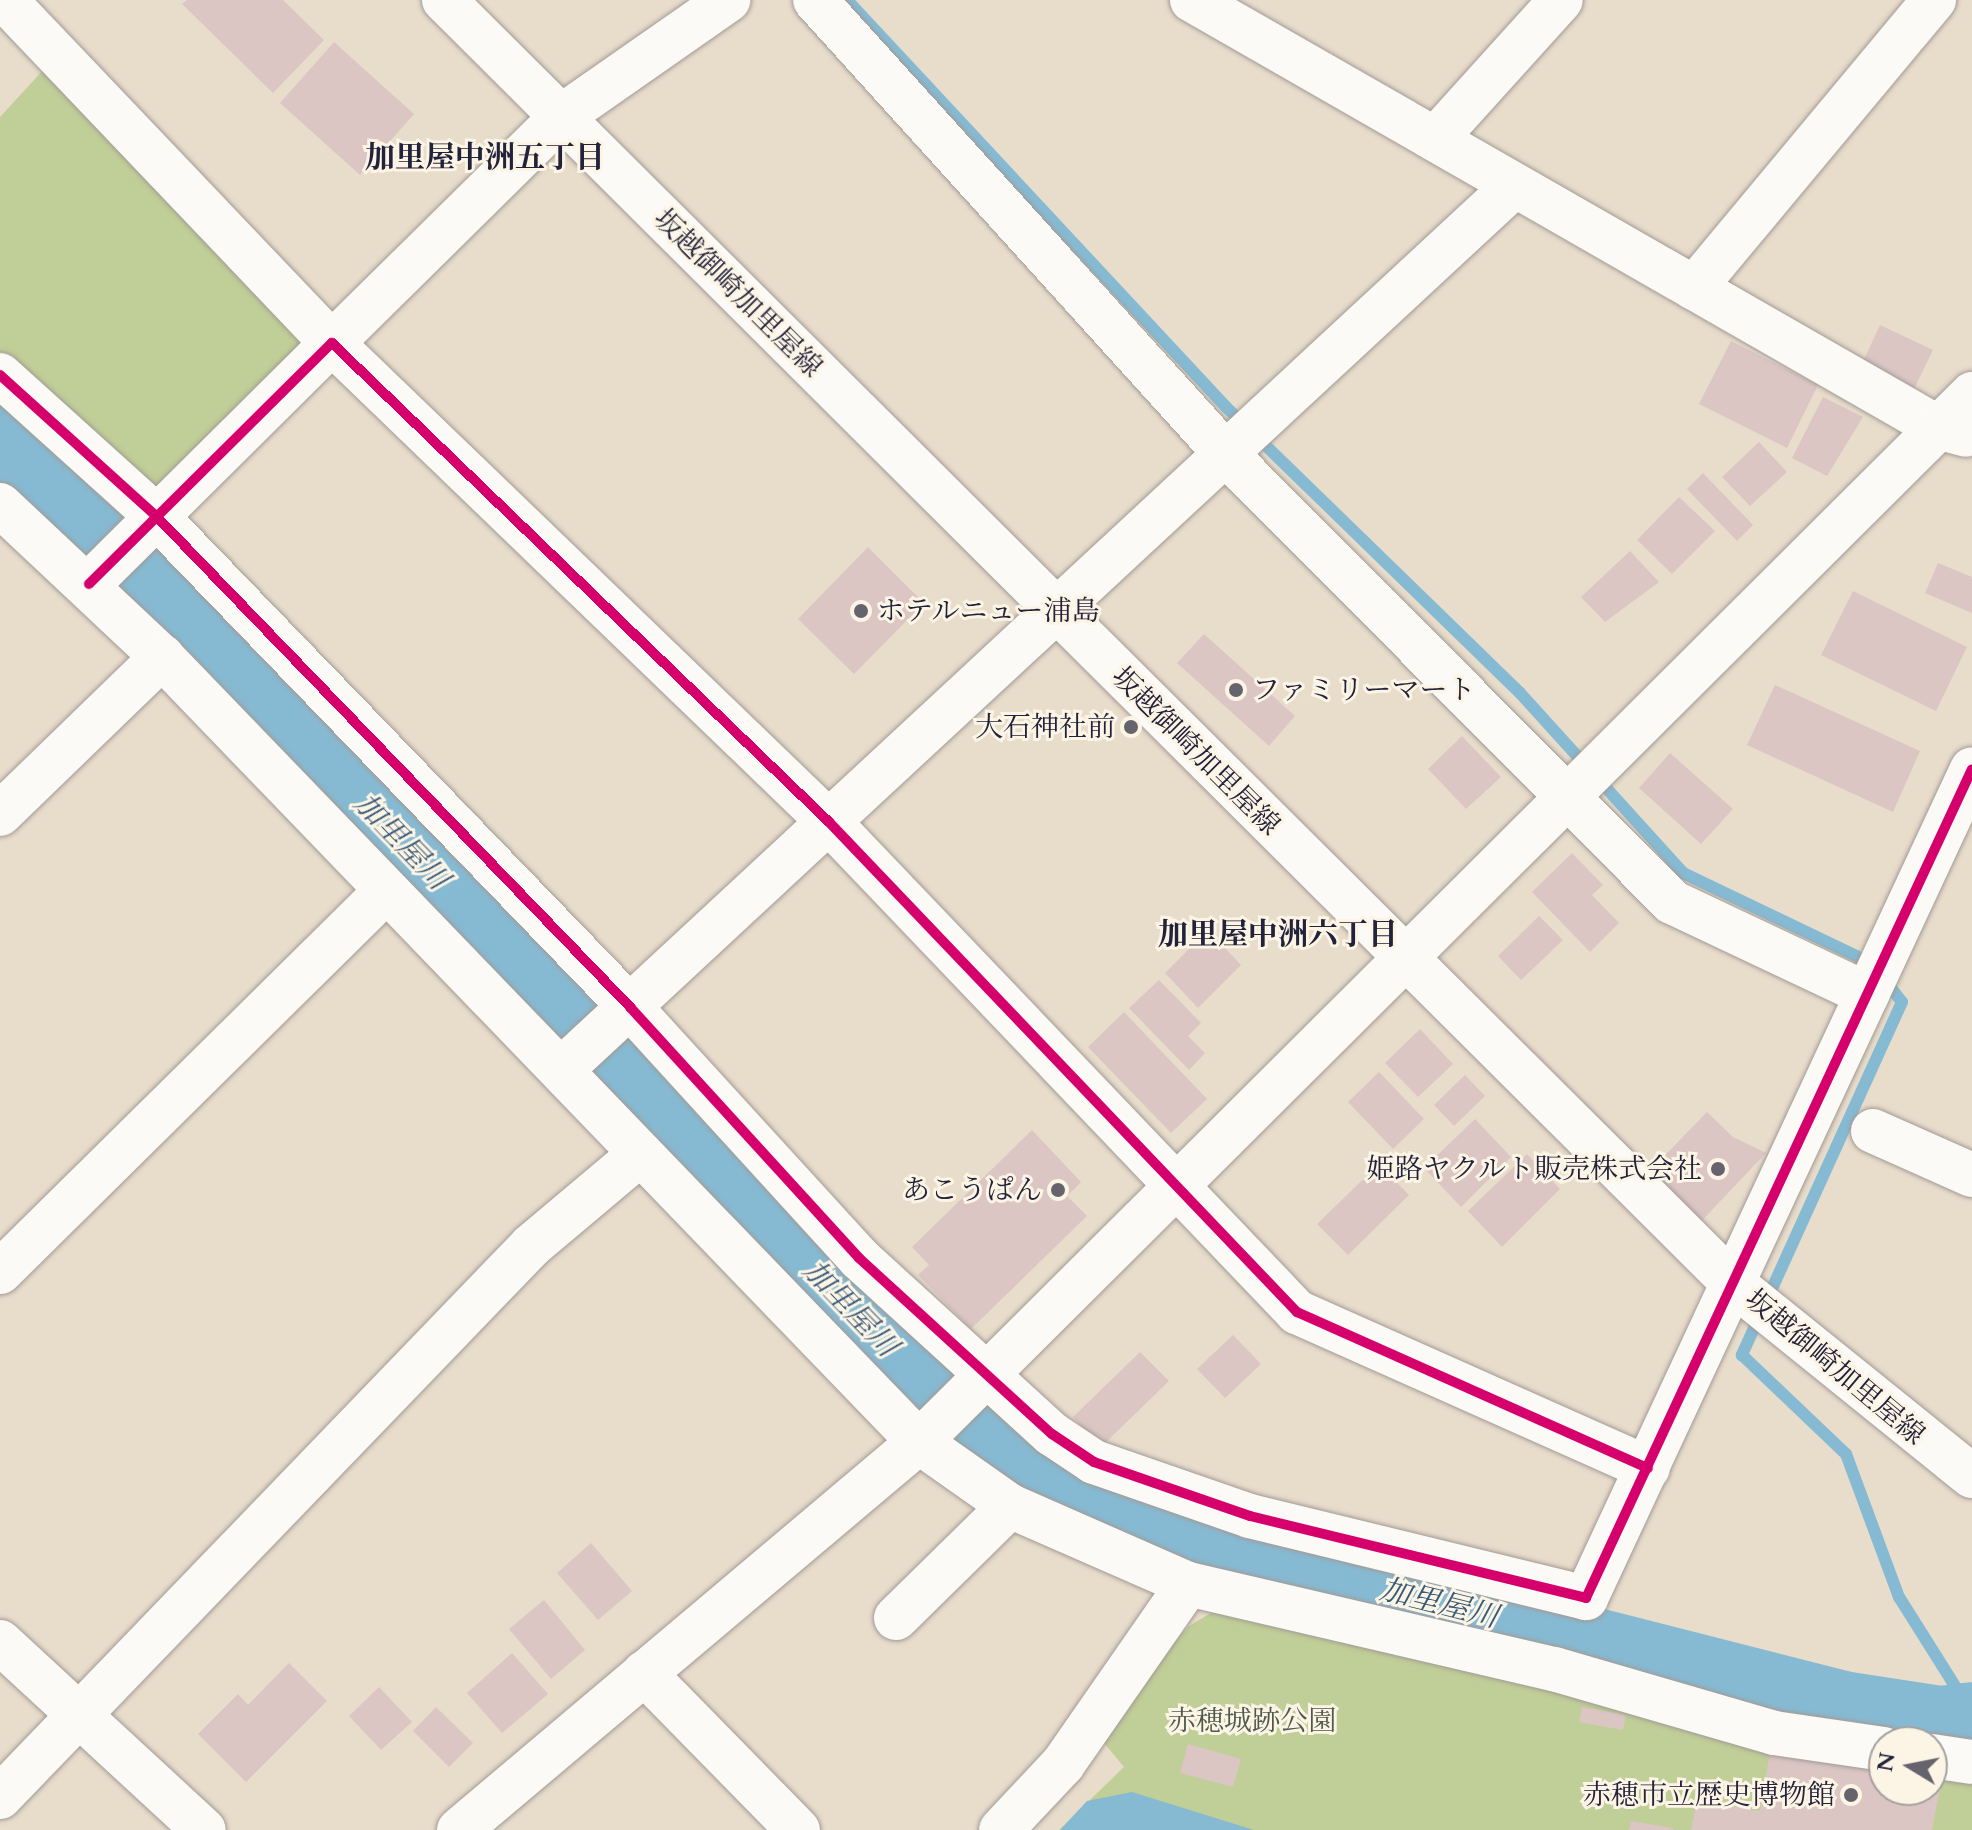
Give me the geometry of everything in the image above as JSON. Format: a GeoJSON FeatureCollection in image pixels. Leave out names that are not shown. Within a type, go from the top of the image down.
{"type":"FeatureCollection","features":[{"type":"Feature","properties":{"kind":"street"},"geometry":{"type":"LineString","coordinates":[[5,0],[332,343],[829,822],[1182,1184],[1297,1312],[1648,1468]]}},
{"type":"Feature","properties":{"kind":"street","name":"坂越御崎加里屋線"},"geometry":{"type":"LineString","coordinates":[[444,0],[1401,957],[1752,1299],[1972,1476]]}},
{"type":"Feature","properties":{"kind":"street"},"geometry":{"type":"LineString","coordinates":[[89,584],[562,116],[728,0]]}},
{"type":"Feature","properties":{"kind":"street"},"geometry":{"type":"LineString","coordinates":[[815,0],[1226,454],[1581,782],[1672,902],[1874,978]]}},
{"type":"Feature","properties":{"kind":"street"},"geometry":{"type":"LineString","coordinates":[[1192,0],[1438,136],[1514,186],[1694,288],[1955,432]]}},
{"type":"Feature","properties":{"kind":"street"},"geometry":{"type":"LineString","coordinates":[[1438,136],[1561,0]]}},
{"type":"Feature","properties":{"kind":"street"},"geometry":{"type":"LineString","coordinates":[[1694,288],[1934,0]]}},
{"type":"Feature","properties":{"kind":"street"},"geometry":{"type":"LineString","coordinates":[[562,1069],[1058,613],[1514,186]]}},
{"type":"Feature","properties":{"kind":"street"},"geometry":{"type":"LineString","coordinates":[[0,375],[158,518],[630,1007],[859,1258],[984,1379],[1094,1462],[1250,1516],[1586,1598],[1648,1468],[1752,1299],[1874,978],[1972,769]]}},
{"type":"Feature","properties":{"kind":"street"},"geometry":{"type":"LineString","coordinates":[[459,1830],[924,1437],[1182,1184],[1401,957],[1581,782],[1955,432],[1972,394]]}},
{"type":"Feature","properties":{"kind":"street"},"geometry":{"type":"LineString","coordinates":[[0,505],[89,584],[162,657],[562,1069],[638,1156],[924,1437],[1010,1506],[1188,1584],[1554,1669],[1774,1733],[1868,1747]]}},
{"type":"Feature","properties":{"kind":"street"},"geometry":{"type":"LineString","coordinates":[[0,814],[162,657]]}},
{"type":"Feature","properties":{"kind":"street"},"geometry":{"type":"LineString","coordinates":[[0,1272],[386,891]]}},
{"type":"Feature","properties":{"kind":"street"},"geometry":{"type":"LineString","coordinates":[[1873,1131],[1972,1175]]}},
{"type":"Feature","properties":{"kind":"street"},"geometry":{"type":"LineString","coordinates":[[0,1797],[531,1246],[638,1156]]}},
{"type":"Feature","properties":{"kind":"street"},"geometry":{"type":"LineString","coordinates":[[896,1618],[1010,1506]]}},
{"type":"Feature","properties":{"kind":"street"},"geometry":{"type":"LineString","coordinates":[[1001,1830],[1063,1764],[1188,1584]]}},
{"type":"Feature","properties":{"kind":"street"},"geometry":{"type":"LineString","coordinates":[[0,1642],[76,1716],[204,1830]]}},
{"type":"Feature","properties":{"kind":"street"},"geometry":{"type":"LineString","coordinates":[[644,1673],[798,1830]]}},
{"type":"Feature","properties":{"kind":"street"},"geometry":{"type":"LineString","coordinates":[[1948,1758],[1972,1762]]}},
{"type":"Feature","properties":{"kind":"green space"},"geometry":{"type":"Polygon","coordinates":[[[58,54],[332,343],[158,518],[0,375],[0,117],[58,54]]]}},
{"type":"Feature","properties":{"kind":"green space","name":"赤穂城跡公園"},"geometry":{"type":"Polygon","coordinates":[[[1226,1604],[1868,1739],[1868,1806],[1948,1806],[1948,1751],[1972,1755],[1972,1830],[1059,1830],[1124,1767],[1100,1738],[1142,1677],[1189,1626],[1226,1604]]]}},
{"type":"Feature","properties":{"kind":"water"},"geometry":{"type":"Polygon","coordinates":[[[1132,1792],[1254,1830],[1060,1830],[1087,1801],[1132,1792]]]}},
{"type":"Feature","properties":{"kind":"building"},"geometry":{"type":"Polygon","coordinates":[[[187,0],[283,0],[324,40],[273,93],[182,4],[187,0]]]}},
{"type":"Feature","properties":{"kind":"building"},"geometry":{"type":"Polygon","coordinates":[[[334,42],[414,114],[360,175],[280,103],[334,42]]]}},
{"type":"Feature","properties":{"kind":"building"},"geometry":{"type":"Polygon","coordinates":[[[1880,325],[1933,350],[1913,391],[1861,366],[1880,325]]]}},
{"type":"Feature","properties":{"kind":"building"},"geometry":{"type":"Polygon","coordinates":[[[1731,341],[1818,385],[1787,448],[1699,404],[1731,341]]]}},
{"type":"Feature","properties":{"kind":"building"},"geometry":{"type":"Polygon","coordinates":[[[1823,397],[1863,417],[1827,476],[1792,458],[1823,397]]]}},
{"type":"Feature","properties":{"kind":"building"},"geometry":{"type":"Polygon","coordinates":[[[1759,442],[1787,472],[1750,506],[1722,477],[1759,442]]]}},
{"type":"Feature","properties":{"kind":"building"},"geometry":{"type":"Polygon","coordinates":[[[1703,473],[1753,525],[1737,541],[1687,489],[1703,473]]]}},
{"type":"Feature","properties":{"kind":"building"},"geometry":{"type":"Polygon","coordinates":[[[1679,497],[1715,531],[1672,574],[1637,540],[1679,497]]]}},
{"type":"Feature","properties":{"kind":"building","name":"ホテルニュー浦島"},"geometry":{"type":"Polygon","coordinates":[[[868,547],[924,603],[854,674],[798,619],[868,547]]]}},
{"type":"Feature","properties":{"kind":"building"},"geometry":{"type":"Polygon","coordinates":[[[1630,551],[1659,582],[1605,622],[1581,597],[1630,551]]]}},
{"type":"Feature","properties":{"kind":"building"},"geometry":{"type":"Polygon","coordinates":[[[1938,563],[1972,577],[1972,613],[1925,593],[1938,563]]]}},
{"type":"Feature","properties":{"kind":"building"},"geometry":{"type":"Polygon","coordinates":[[[1853,591],[1967,647],[1936,711],[1821,655],[1853,591]]]}},
{"type":"Feature","properties":{"kind":"building","name":"ファミリーマート"},"geometry":{"type":"Polygon","coordinates":[[[1204,634],[1295,716],[1269,746],[1177,663],[1204,634]]]}},
{"type":"Feature","properties":{"kind":"building"},"geometry":{"type":"Polygon","coordinates":[[[1775,685],[1920,751],[1893,812],[1747,745],[1775,685]]]}},
{"type":"Feature","properties":{"kind":"building"},"geometry":{"type":"Polygon","coordinates":[[[1462,736],[1501,777],[1466,809],[1428,769],[1462,736]]]}},
{"type":"Feature","properties":{"kind":"building"},"geometry":{"type":"Polygon","coordinates":[[[1670,753],[1733,809],[1701,844],[1639,788],[1670,753]]]}},
{"type":"Feature","properties":{"kind":"building"},"geometry":{"type":"Polygon","coordinates":[[[1572,853],[1603,885],[1592,895],[1619,923],[1590,952],[1532,892],[1572,853]]]}},
{"type":"Feature","properties":{"kind":"building"},"geometry":{"type":"Polygon","coordinates":[[[1539,916],[1563,940],[1521,980],[1498,956],[1539,916]]]}},
{"type":"Feature","properties":{"kind":"building"},"geometry":{"type":"Polygon","coordinates":[[[1208,930],[1241,965],[1198,1008],[1165,973],[1208,930]]]}},
{"type":"Feature","properties":{"kind":"building"},"geometry":{"type":"Polygon","coordinates":[[[1159,980],[1201,1023],[1188,1036],[1205,1053],[1189,1070],[1129,1008],[1159,980]]]}},
{"type":"Feature","properties":{"kind":"building"},"geometry":{"type":"Polygon","coordinates":[[[1124,1012],[1207,1099],[1171,1133],[1088,1047],[1124,1012]]]}},
{"type":"Feature","properties":{"kind":"building"},"geometry":{"type":"Polygon","coordinates":[[[1420,1029],[1453,1064],[1418,1097],[1385,1063],[1420,1029]]]}},
{"type":"Feature","properties":{"kind":"building"},"geometry":{"type":"Polygon","coordinates":[[[1379,1072],[1424,1119],[1393,1149],[1348,1102],[1379,1072]]]}},
{"type":"Feature","properties":{"kind":"building"},"geometry":{"type":"Polygon","coordinates":[[[1465,1075],[1485,1096],[1454,1126],[1434,1105],[1465,1075]]]}},
{"type":"Feature","properties":{"kind":"building"},"geometry":{"type":"Polygon","coordinates":[[[1707,1112],[1733,1137],[1766,1153],[1692,1231],[1640,1181],[1707,1112]]]}},
{"type":"Feature","properties":{"kind":"building"},"geometry":{"type":"Polygon","coordinates":[[[1475,1119],[1511,1157],[1461,1207],[1424,1168],[1475,1119]]]}},
{"type":"Feature","properties":{"kind":"building"},"geometry":{"type":"Polygon","coordinates":[[[1032,1130],[1081,1182],[1067,1196],[1087,1216],[971,1329],[918,1275],[929,1265],[912,1247],[1032,1130]]]}},
{"type":"Feature","properties":{"kind":"building"},"geometry":{"type":"Polygon","coordinates":[[[1527,1154],[1560,1189],[1502,1247],[1468,1211],[1527,1154]]]}},
{"type":"Feature","properties":{"kind":"building"},"geometry":{"type":"Polygon","coordinates":[[[1379,1164],[1409,1195],[1348,1255],[1317,1224],[1379,1164]]]}},
{"type":"Feature","properties":{"kind":"building"},"geometry":{"type":"Polygon","coordinates":[[[1233,1335],[1261,1364],[1225,1398],[1197,1369],[1233,1335]]]}},
{"type":"Feature","properties":{"kind":"building"},"geometry":{"type":"Polygon","coordinates":[[[1140,1352],[1169,1381],[1101,1447],[1073,1417],[1140,1352]]]}},
{"type":"Feature","properties":{"kind":"building"},"geometry":{"type":"Polygon","coordinates":[[[591,1543],[632,1591],[598,1620],[557,1573],[591,1543]]]}},
{"type":"Feature","properties":{"kind":"building"},"geometry":{"type":"Polygon","coordinates":[[[544,1600],[585,1650],[551,1679],[509,1629],[544,1600]]]}},
{"type":"Feature","properties":{"kind":"building"},"geometry":{"type":"Polygon","coordinates":[[[512,1653],[548,1694],[502,1733],[467,1693],[512,1653]]]}},
{"type":"Feature","properties":{"kind":"building"},"geometry":{"type":"Polygon","coordinates":[[[289,1663],[327,1701],[246,1782],[198,1734],[238,1694],[248,1705],[289,1663]]]}},
{"type":"Feature","properties":{"kind":"building"},"geometry":{"type":"Polygon","coordinates":[[[379,1687],[412,1722],[381,1750],[349,1716],[379,1687]]]}},
{"type":"Feature","properties":{"kind":"building"},"geometry":{"type":"Polygon","coordinates":[[[436,1707],[473,1743],[449,1767],[413,1731],[436,1707]]]}},
{"type":"Feature","properties":{"kind":"building"},"geometry":{"type":"Polygon","coordinates":[[[1582,1707],[1626,1715],[1623,1730],[1579,1722],[1582,1707]]]}},
{"type":"Feature","properties":{"kind":"building"},"geometry":{"type":"Polygon","coordinates":[[[1188,1744],[1241,1759],[1233,1787],[1180,1773],[1188,1744]]]}},
{"type":"Feature","properties":{"kind":"building","name":"赤穂市立歴史博物館"},"geometry":{"type":"Polygon","coordinates":[[[1770,1752],[1868,1770],[1868,1806],[1937,1806],[1932,1830],[1691,1830],[1697,1800],[1760,1811],[1770,1752]]]}},
{"type":"Feature","properties":{"kind":"building","name":"赤穂市立歴史博物館"},"geometry":{"type":"Polygon","coordinates":[[[1631,1821],[1673,1828],[1673,1830],[1629,1830],[1631,1821]]]}},
{"type":"Feature","properties":{"kind":"waterway"},"geometry":{"type":"LineString","coordinates":[[847,0],[1226,407],[1520,693],[1683,873],[1873,964]]}},
{"type":"Feature","properties":{"kind":"waterway","name":"加里屋川"},"geometry":{"type":"LineString","coordinates":[[0,435],[908,1368],[1043,1474],[1168,1528],[1302,1569],[1843,1707],[1941,1722],[1972,1718]]}},
{"type":"Feature","properties":{"kind":"waterway"},"geometry":{"type":"LineString","coordinates":[[1884,979],[1902,1002],[1742,1355],[1846,1454],[1899,1597],[1972,1713]]}},
{"type":"Feature","properties":{"kind":"cycle path"},"geometry":{"type":"LineString","coordinates":[[89,584],[332,343],[829,822],[1297,1312],[1648,1468]]}},
{"type":"Feature","properties":{"kind":"cycle path"},"geometry":{"type":"LineString","coordinates":[[0,375],[158,518],[630,1007],[859,1258],[1052,1434],[1094,1462],[1250,1516],[1586,1598],[1972,769]]}},
{"type":"Feature","properties":{"kind":"place","name":"ホテルニュー浦島"},"geometry":{"type":"Point","coordinates":[861,611]}},
{"type":"Feature","properties":{"kind":"place","name":"ファミリーマート"},"geometry":{"type":"Point","coordinates":[1236,690]}},
{"type":"Feature","properties":{"kind":"place","name":"大石神社前"},"geometry":{"type":"Point","coordinates":[1131,727]}},
{"type":"Feature","properties":{"kind":"place","name":"姫路ヤクルト販売株式会社"},"geometry":{"type":"Point","coordinates":[1718,1169]}},
{"type":"Feature","properties":{"kind":"place","name":"あこうぱん"},"geometry":{"type":"Point","coordinates":[1058,1190]}},
{"type":"Feature","properties":{"kind":"place","name":"赤穂市立歴史博物館"},"geometry":{"type":"Point","coordinates":[1851,1795]}},
{"type":"Feature","properties":{"kind":"district","name":"加里屋中洲五丁目"},"geometry":{"type":"Point","coordinates":[485,158]}},
{"type":"Feature","properties":{"kind":"district","name":"加里屋中洲六丁目"},"geometry":{"type":"Point","coordinates":[1278,935]}}]}
